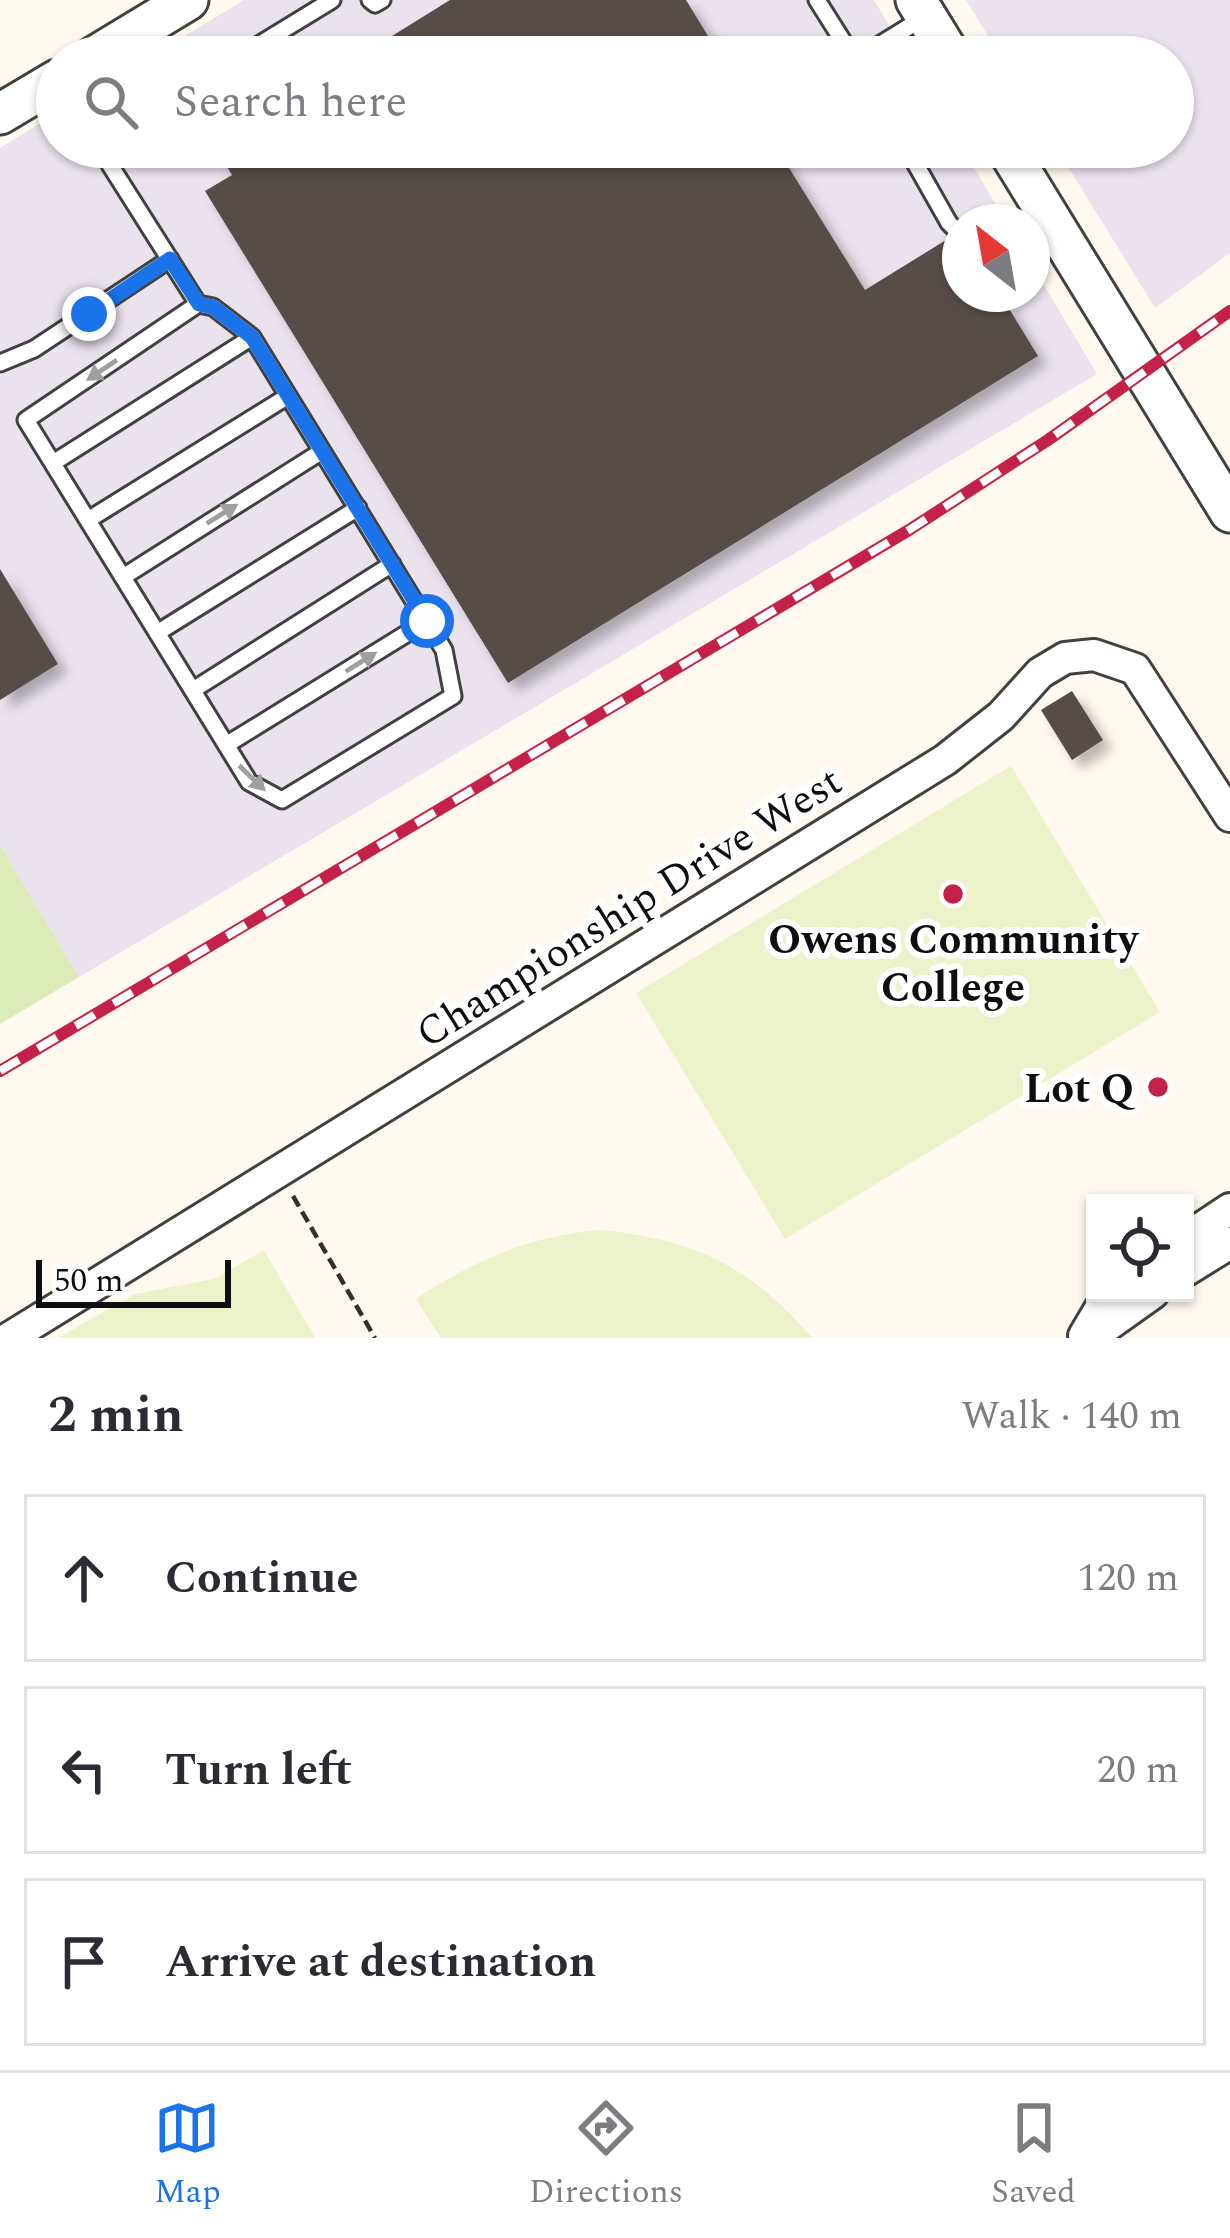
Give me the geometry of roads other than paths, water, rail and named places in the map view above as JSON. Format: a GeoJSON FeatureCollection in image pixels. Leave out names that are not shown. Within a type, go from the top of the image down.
{"type":"FeatureCollection","features":[{"type":"Feature","properties":{"kind":"street"},"geometry":{"type":"LineString","coordinates":[[129,36],[188,0]]}},
{"type":"Feature","properties":{"kind":"street"},"geometry":{"type":"LineString","coordinates":[[921,8],[938,36]]}},
{"type":"Feature","properties":{"kind":"street"},"geometry":{"type":"LineString","coordinates":[[0,114],[36,93]]}},
{"type":"Feature","properties":{"kind":"street"},"geometry":{"type":"LineString","coordinates":[[1019,168],[1230,512]]}},
{"type":"Feature","properties":{"kind":"street","name":"Championship Drive West"},"geometry":{"type":"LineString","coordinates":[[9,1338],[945,760],[1001,716],[1040,673],[1064,658],[1094,655],[1136,669],[1230,816]]}},
{"type":"Feature","properties":{"kind":"street"},"geometry":{"type":"LineString","coordinates":[[1194,1233],[1230,1209]]}},
{"type":"Feature","properties":{"kind":"street"},"geometry":{"type":"LineString","coordinates":[[1194,1266],[1230,1244]]}},
{"type":"Feature","properties":{"kind":"street"},"geometry":{"type":"LineString","coordinates":[[1086,1338],[1107,1302]]}},
{"type":"Feature","properties":{"kind":"street"},"geometry":{"type":"LineString","coordinates":[[1086,1338],[1140,1302]]}},
{"type":"Feature","properties":{"kind":"lane"},"geometry":{"type":"LineString","coordinates":[[273,36],[332,0]]}},
{"type":"Feature","properties":{"kind":"lane"},"geometry":{"type":"LineString","coordinates":[[370,0],[375,4],[382,0]]}},
{"type":"Feature","properties":{"kind":"lane"},"geometry":{"type":"LineString","coordinates":[[817,0],[842,36]]}},
{"type":"Feature","properties":{"kind":"lane"},"geometry":{"type":"LineString","coordinates":[[884,36],[921,8]]}},
{"type":"Feature","properties":{"kind":"lane"},"geometry":{"type":"LineString","coordinates":[[112,168],[199,304],[213,307],[252,337],[444,650],[452,696],[282,800],[249,782],[26,420],[199,304]]}},
{"type":"Feature","properties":{"kind":"lane"},"geometry":{"type":"LineString","coordinates":[[917,168],[942,211]]}},
{"type":"Feature","properties":{"kind":"lane"},"geometry":{"type":"LineString","coordinates":[[0,363],[34,349],[170,259]]}},
{"type":"Feature","properties":{"kind":"lane"},"geometry":{"type":"LineString","coordinates":[[53,463],[252,337]]}},
{"type":"Feature","properties":{"kind":"lane"},"geometry":{"type":"LineString","coordinates":[[88,520],[288,395]]}},
{"type":"Feature","properties":{"kind":"lane"},"geometry":{"type":"LineString","coordinates":[[123,577],[322,451]]}},
{"type":"Feature","properties":{"kind":"lane"},"geometry":{"type":"LineString","coordinates":[[158,633],[358,508]]}},
{"type":"Feature","properties":{"kind":"lane"},"geometry":{"type":"LineString","coordinates":[[193,690],[392,564]]}},
{"type":"Feature","properties":{"kind":"lane"},"geometry":{"type":"LineString","coordinates":[[226,745],[427,621]]}},
{"type":"Feature","properties":{"kind":"railway"},"geometry":{"type":"LineString","coordinates":[[0,1071],[909,530],[1048,440],[1230,311]]}},
{"type":"Feature","properties":{"kind":"place","name":"Owens Community College"},"geometry":{"type":"Point","coordinates":[953,894]}},
{"type":"Feature","properties":{"kind":"place","name":"Lot Q"},"geometry":{"type":"Point","coordinates":[1158,1087]}}]}
